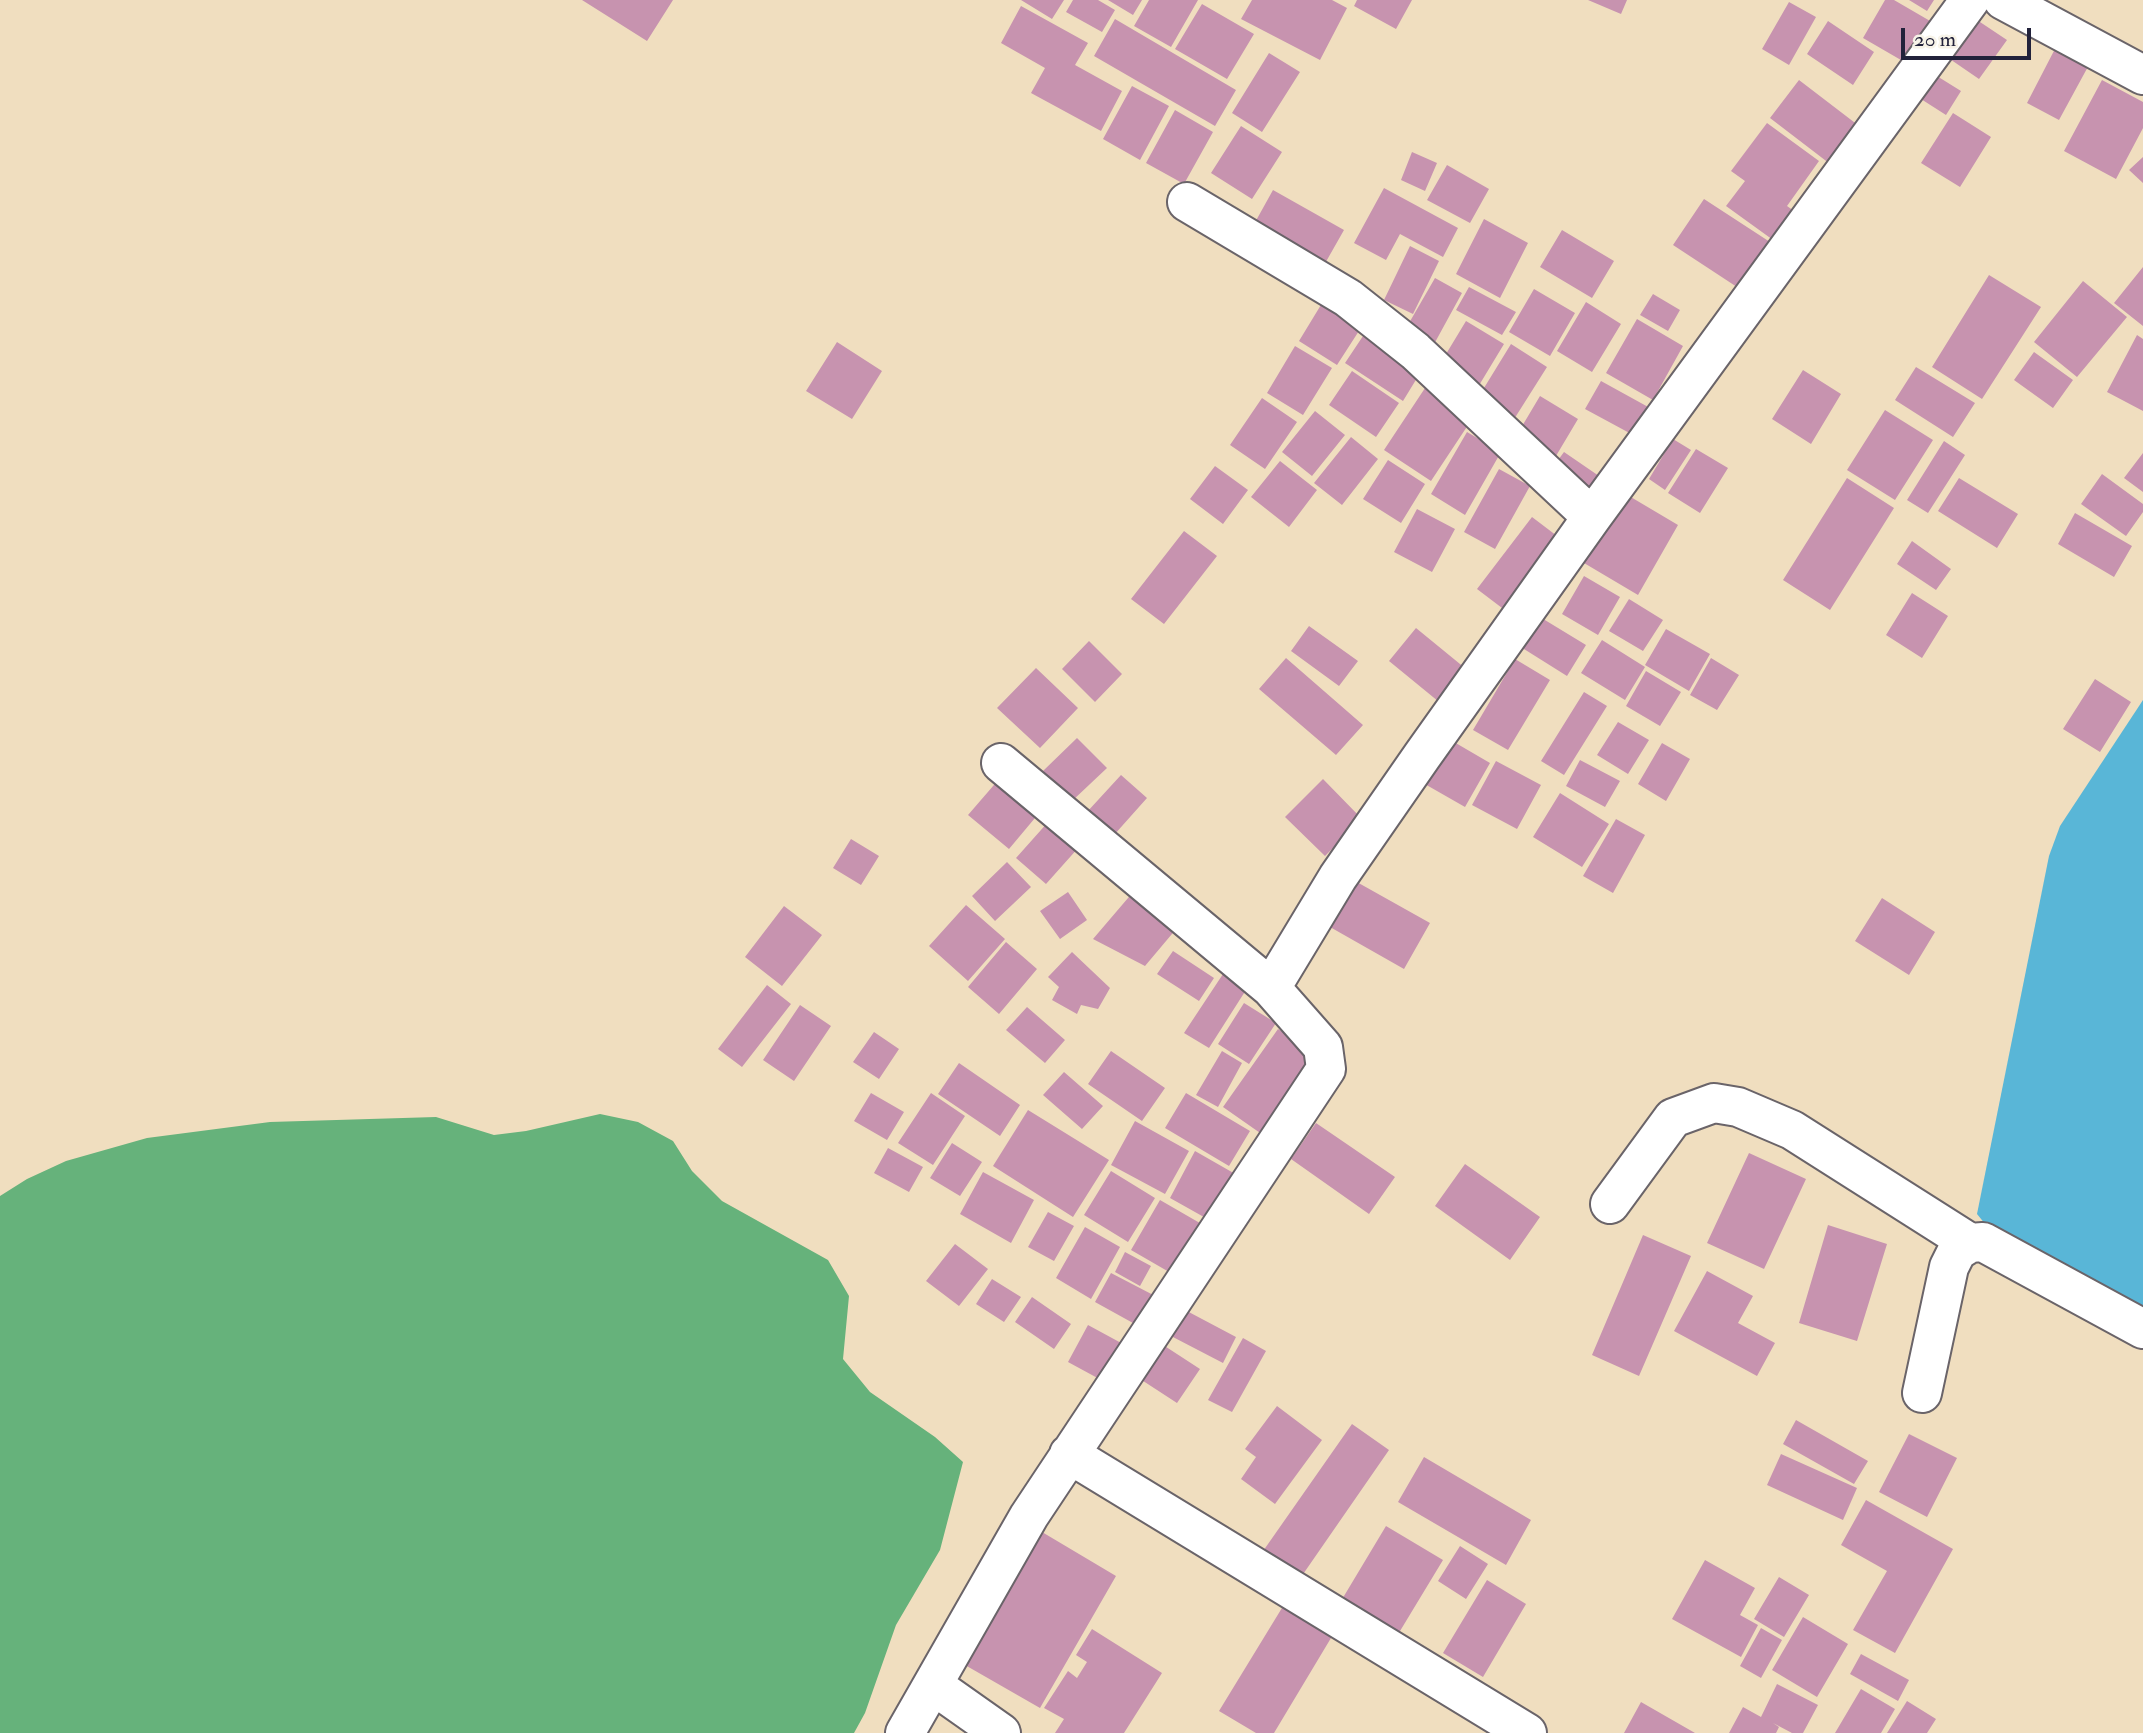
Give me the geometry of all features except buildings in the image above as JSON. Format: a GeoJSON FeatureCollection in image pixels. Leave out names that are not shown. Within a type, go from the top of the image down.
{"type":"FeatureCollection","features":[{"type":"Feature","properties":{"kind":"street"},"geometry":{"type":"LineString","coordinates":[[1271,988],[1338,877],[1592,517],[1970,0]]}},
{"type":"Feature","properties":{"kind":"street"},"geometry":{"type":"LineString","coordinates":[[2003,0],[2143,75]]}},
{"type":"Feature","properties":{"kind":"street"},"geometry":{"type":"LineString","coordinates":[[1187,202],[1348,299],[1415,351],[1592,517]]}},
{"type":"Feature","properties":{"kind":"street"},"geometry":{"type":"LineString","coordinates":[[905,1733],[1029,1516],[1326,1069],[1322,1047],[1271,988],[1002,763]]}},
{"type":"Feature","properties":{"kind":"street"},"geometry":{"type":"LineString","coordinates":[[1611,1204],[1673,1118],[1694,1108],[1714,1103],[1738,1107],[1792,1130],[1970,1243]]}},
{"type":"Feature","properties":{"kind":"street"},"geometry":{"type":"LineString","coordinates":[[1922,1393],[1949,1267],[1957,1251],[1970,1243],[1983,1242],[2143,1329]]}},
{"type":"Feature","properties":{"kind":"street"},"geometry":{"type":"LineString","coordinates":[[1069,1454],[1527,1733]]}},
{"type":"Feature","properties":{"kind":"street"},"geometry":{"type":"LineString","coordinates":[[933,1685],[1001,1733]]}},
{"type":"Feature","properties":{"kind":"green space"},"geometry":{"type":"Polygon","coordinates":[[[600,1114],[638,1122],[673,1141],[692,1171],[722,1201],[828,1260],[849,1296],[843,1359],[870,1392],[935,1437],[963,1462],[940,1550],[896,1625],[865,1713],[854,1733],[0,1733],[0,1196],[27,1179],[66,1161],[147,1138],[270,1122],[436,1117],[494,1135],[526,1131],[600,1114]]]}},
{"type":"Feature","properties":{"kind":"water"},"geometry":{"type":"Polygon","coordinates":[[[2143,700],[2143,1317],[1994,1235],[1977,1214],[2049,856],[2060,826],[2143,700]]]}}]}
